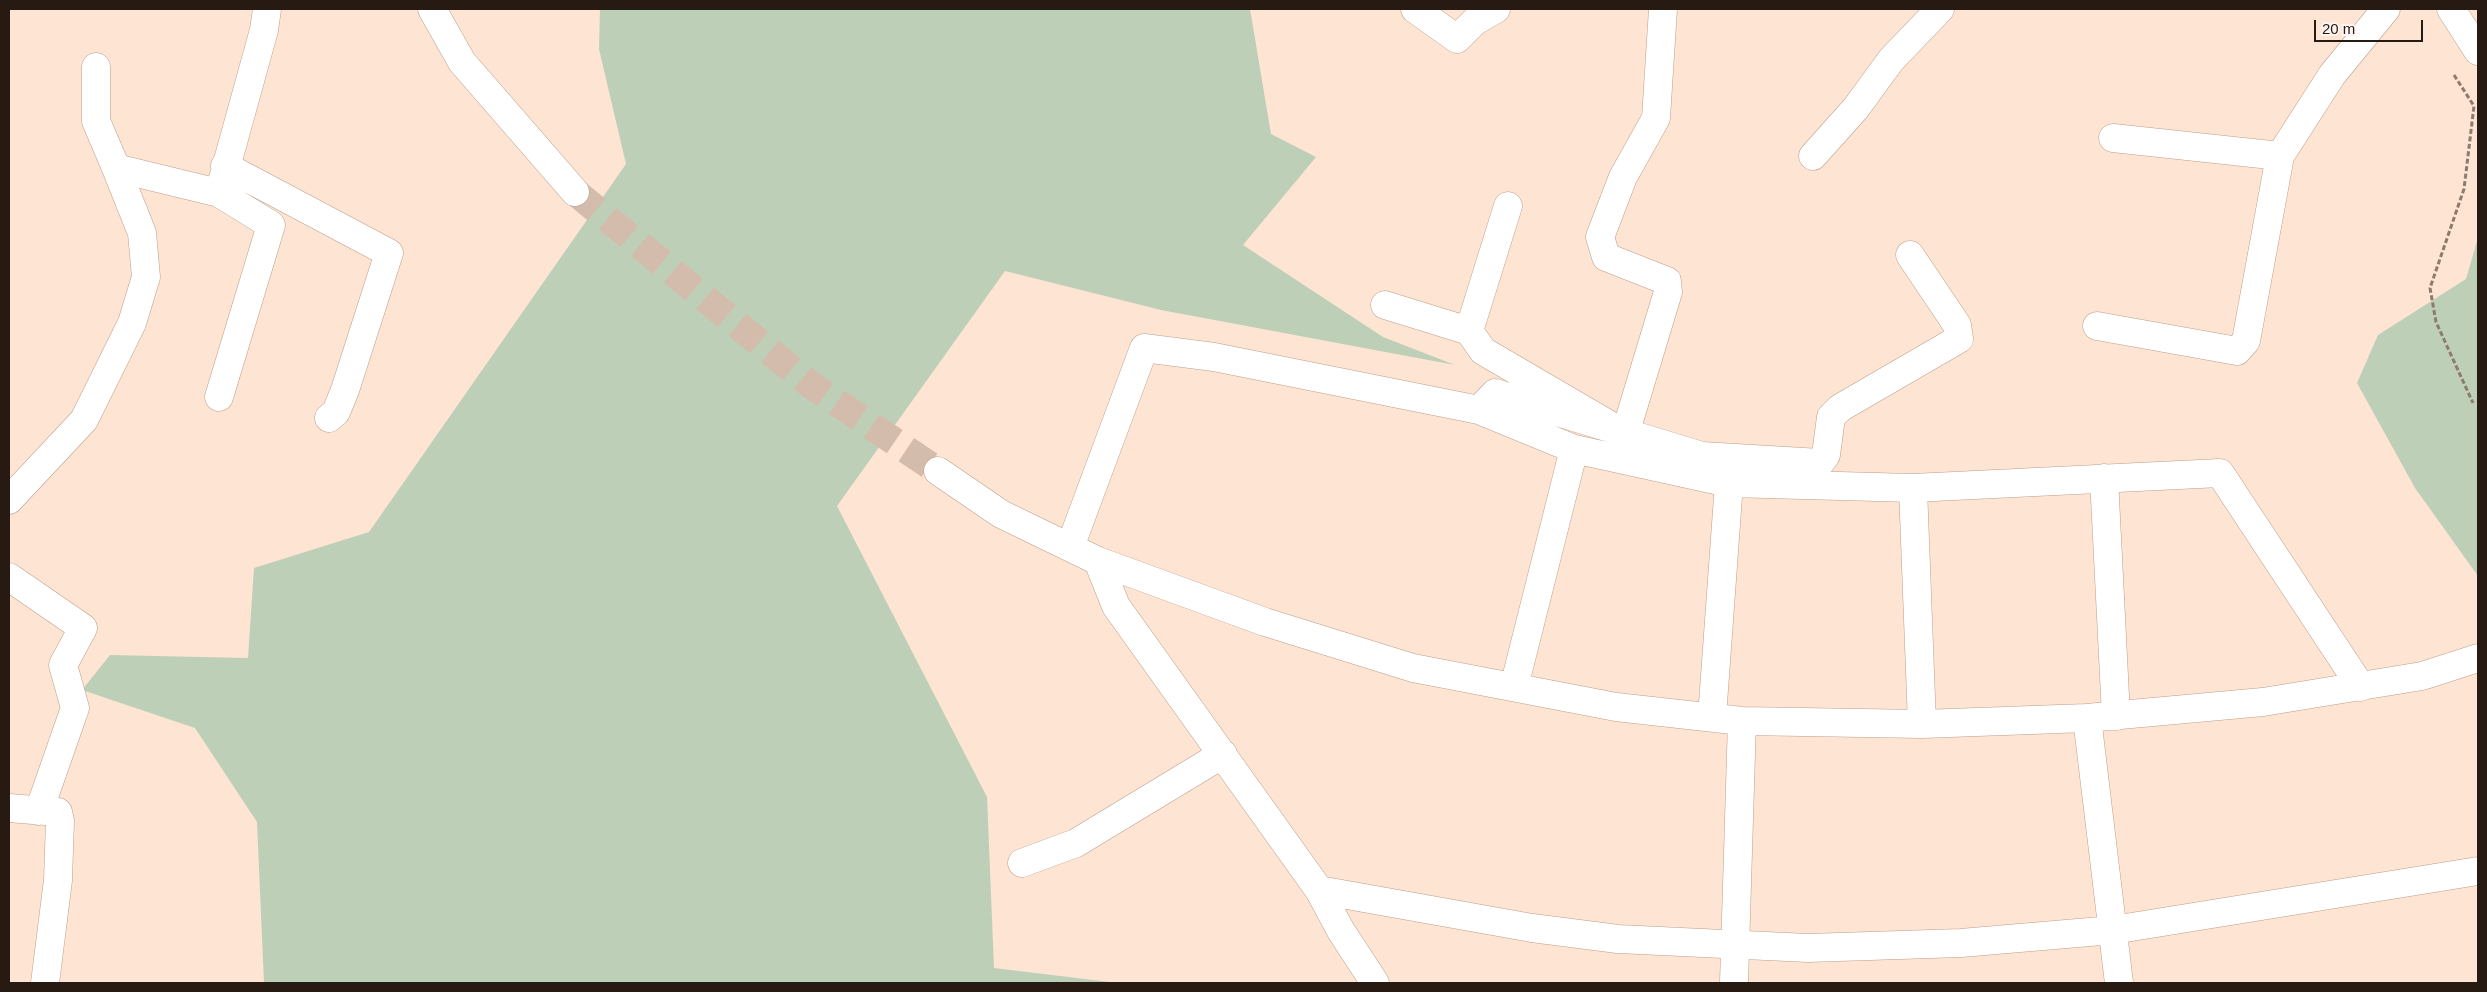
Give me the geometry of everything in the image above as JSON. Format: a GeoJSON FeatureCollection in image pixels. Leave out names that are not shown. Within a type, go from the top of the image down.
{"type":"FeatureCollection","features":[{"type":"Feature","properties":{"kind":"street"},"geometry":{"type":"LineString","coordinates":[[220,193],[225,166],[264,30],[267,9]]}},
{"type":"Feature","properties":{"kind":"street"},"geometry":{"type":"LineString","coordinates":[[432,9],[462,62],[575,192]]}},
{"type":"Feature","properties":{"kind":"street"},"geometry":{"type":"LineString","coordinates":[[1414,9],[1457,38],[1475,21],[1496,9]]}},
{"type":"Feature","properties":{"kind":"street"},"geometry":{"type":"LineString","coordinates":[[1625,434],[1668,292],[1667,281],[1606,256],[1600,237],[1623,176],[1656,118],[1663,9]]}},
{"type":"Feature","properties":{"kind":"street"},"geometry":{"type":"LineString","coordinates":[[1813,156],[1856,108],[1891,60],[1940,9]]}},
{"type":"Feature","properties":{"kind":"street"},"geometry":{"type":"LineString","coordinates":[[2097,326],[2237,351],[2246,341],[2280,156],[2332,74],[2386,9]]}},
{"type":"Feature","properties":{"kind":"street"},"geometry":{"type":"LineString","coordinates":[[2451,9],[2478,51]]}},
{"type":"Feature","properties":{"kind":"street"},"geometry":{"type":"LineString","coordinates":[[9,500],[84,420],[132,323],[146,277],[142,233],[96,121],[96,67]]}},
{"type":"Feature","properties":{"kind":"street"},"geometry":{"type":"LineString","coordinates":[[2113,138],[2280,156]]}},
{"type":"Feature","properties":{"kind":"street"},"geometry":{"type":"LineString","coordinates":[[225,166],[389,253],[344,390],[336,412],[329,418]]}},
{"type":"Feature","properties":{"kind":"street"},"geometry":{"type":"LineString","coordinates":[[116,168],[220,193],[271,224],[219,397]]}},
{"type":"Feature","properties":{"kind":"street"},"geometry":{"type":"LineString","coordinates":[[1469,331],[1508,206]]}},
{"type":"Feature","properties":{"kind":"street"},"geometry":{"type":"LineString","coordinates":[[1479,410],[1495,393],[1702,456],[1820,463],[1826,455],[1831,417],[1840,408],[1959,339],[1958,325],[1910,255]]}},
{"type":"Feature","properties":{"kind":"street"},"geometry":{"type":"LineString","coordinates":[[1385,305],[1469,331],[1483,350],[1625,434]]}},
{"type":"Feature","properties":{"kind":"street"},"geometry":{"type":"LineString","coordinates":[[1070,547],[1144,348],[1214,358],[1479,410],[1574,449],[1729,483],[1913,488],[2220,473],[2361,687]]}},
{"type":"Feature","properties":{"kind":"street"},"geometry":{"type":"LineString","coordinates":[[1514,687],[1574,449]]}},
{"type":"Feature","properties":{"kind":"street"},"geometry":{"type":"LineString","coordinates":[[938,471],[1001,514],[1098,561],[1265,622],[1413,668],[1616,707],[1742,721],[1922,724],[2087,718],[2262,702],[2361,687],[2422,676],[2478,658]]}},
{"type":"Feature","properties":{"kind":"street"},"geometry":{"type":"LineString","coordinates":[[2104,478],[2116,716]]}},
{"type":"Feature","properties":{"kind":"street"},"geometry":{"type":"LineString","coordinates":[[1712,718],[1729,483]]}},
{"type":"Feature","properties":{"kind":"street"},"geometry":{"type":"LineString","coordinates":[[1913,488],[1922,724]]}},
{"type":"Feature","properties":{"kind":"street"},"geometry":{"type":"LineString","coordinates":[[1098,561],[1116,606],[1319,890],[1341,931],[1375,983]]}},
{"type":"Feature","properties":{"kind":"street"},"geometry":{"type":"LineString","coordinates":[[9,578],[83,628],[63,665],[75,708],[39,811]]}},
{"type":"Feature","properties":{"kind":"street"},"geometry":{"type":"LineString","coordinates":[[2087,718],[2119,983]]}},
{"type":"Feature","properties":{"kind":"street"},"geometry":{"type":"LineString","coordinates":[[1734,983],[1742,721]]}},
{"type":"Feature","properties":{"kind":"street"},"geometry":{"type":"LineString","coordinates":[[1022,863],[1076,843],[1223,754]]}},
{"type":"Feature","properties":{"kind":"street"},"geometry":{"type":"LineString","coordinates":[[9,808],[58,812],[60,821],[58,880],[45,983]]}},
{"type":"Feature","properties":{"kind":"street"},"geometry":{"type":"LineString","coordinates":[[1319,890],[1532,928],[1618,939],[1808,948],[1960,943],[2113,930],[2478,872]]}},
{"type":"Feature","properties":{"kind":"path"},"geometry":{"type":"LineString","coordinates":[[2452,73],[2474,106],[2464,189],[2430,288],[2436,322],[2473,403]]}},
{"type":"Feature","properties":{"kind":"green space"},"geometry":{"type":"Polygon","coordinates":[[[600,9],[1250,9],[1271,134],[1316,157],[1243,245],[1383,337],[1455,365],[1161,310],[1005,271],[837,506],[987,797],[994,968],[1118,983],[264,983],[257,822],[195,728],[82,690],[110,655],[248,658],[254,568],[369,532],[626,164],[599,49],[600,9]]]}},
{"type":"Feature","properties":{"kind":"green space"},"geometry":{"type":"Polygon","coordinates":[[[2478,238],[2478,576],[2415,488],[2357,383],[2378,335],[2466,279],[2478,238]]]}},
{"type":"Feature","properties":{"kind":"tunnel"},"geometry":{"type":"LineString","coordinates":[[575,192],[811,385],[938,471]]}}]}
